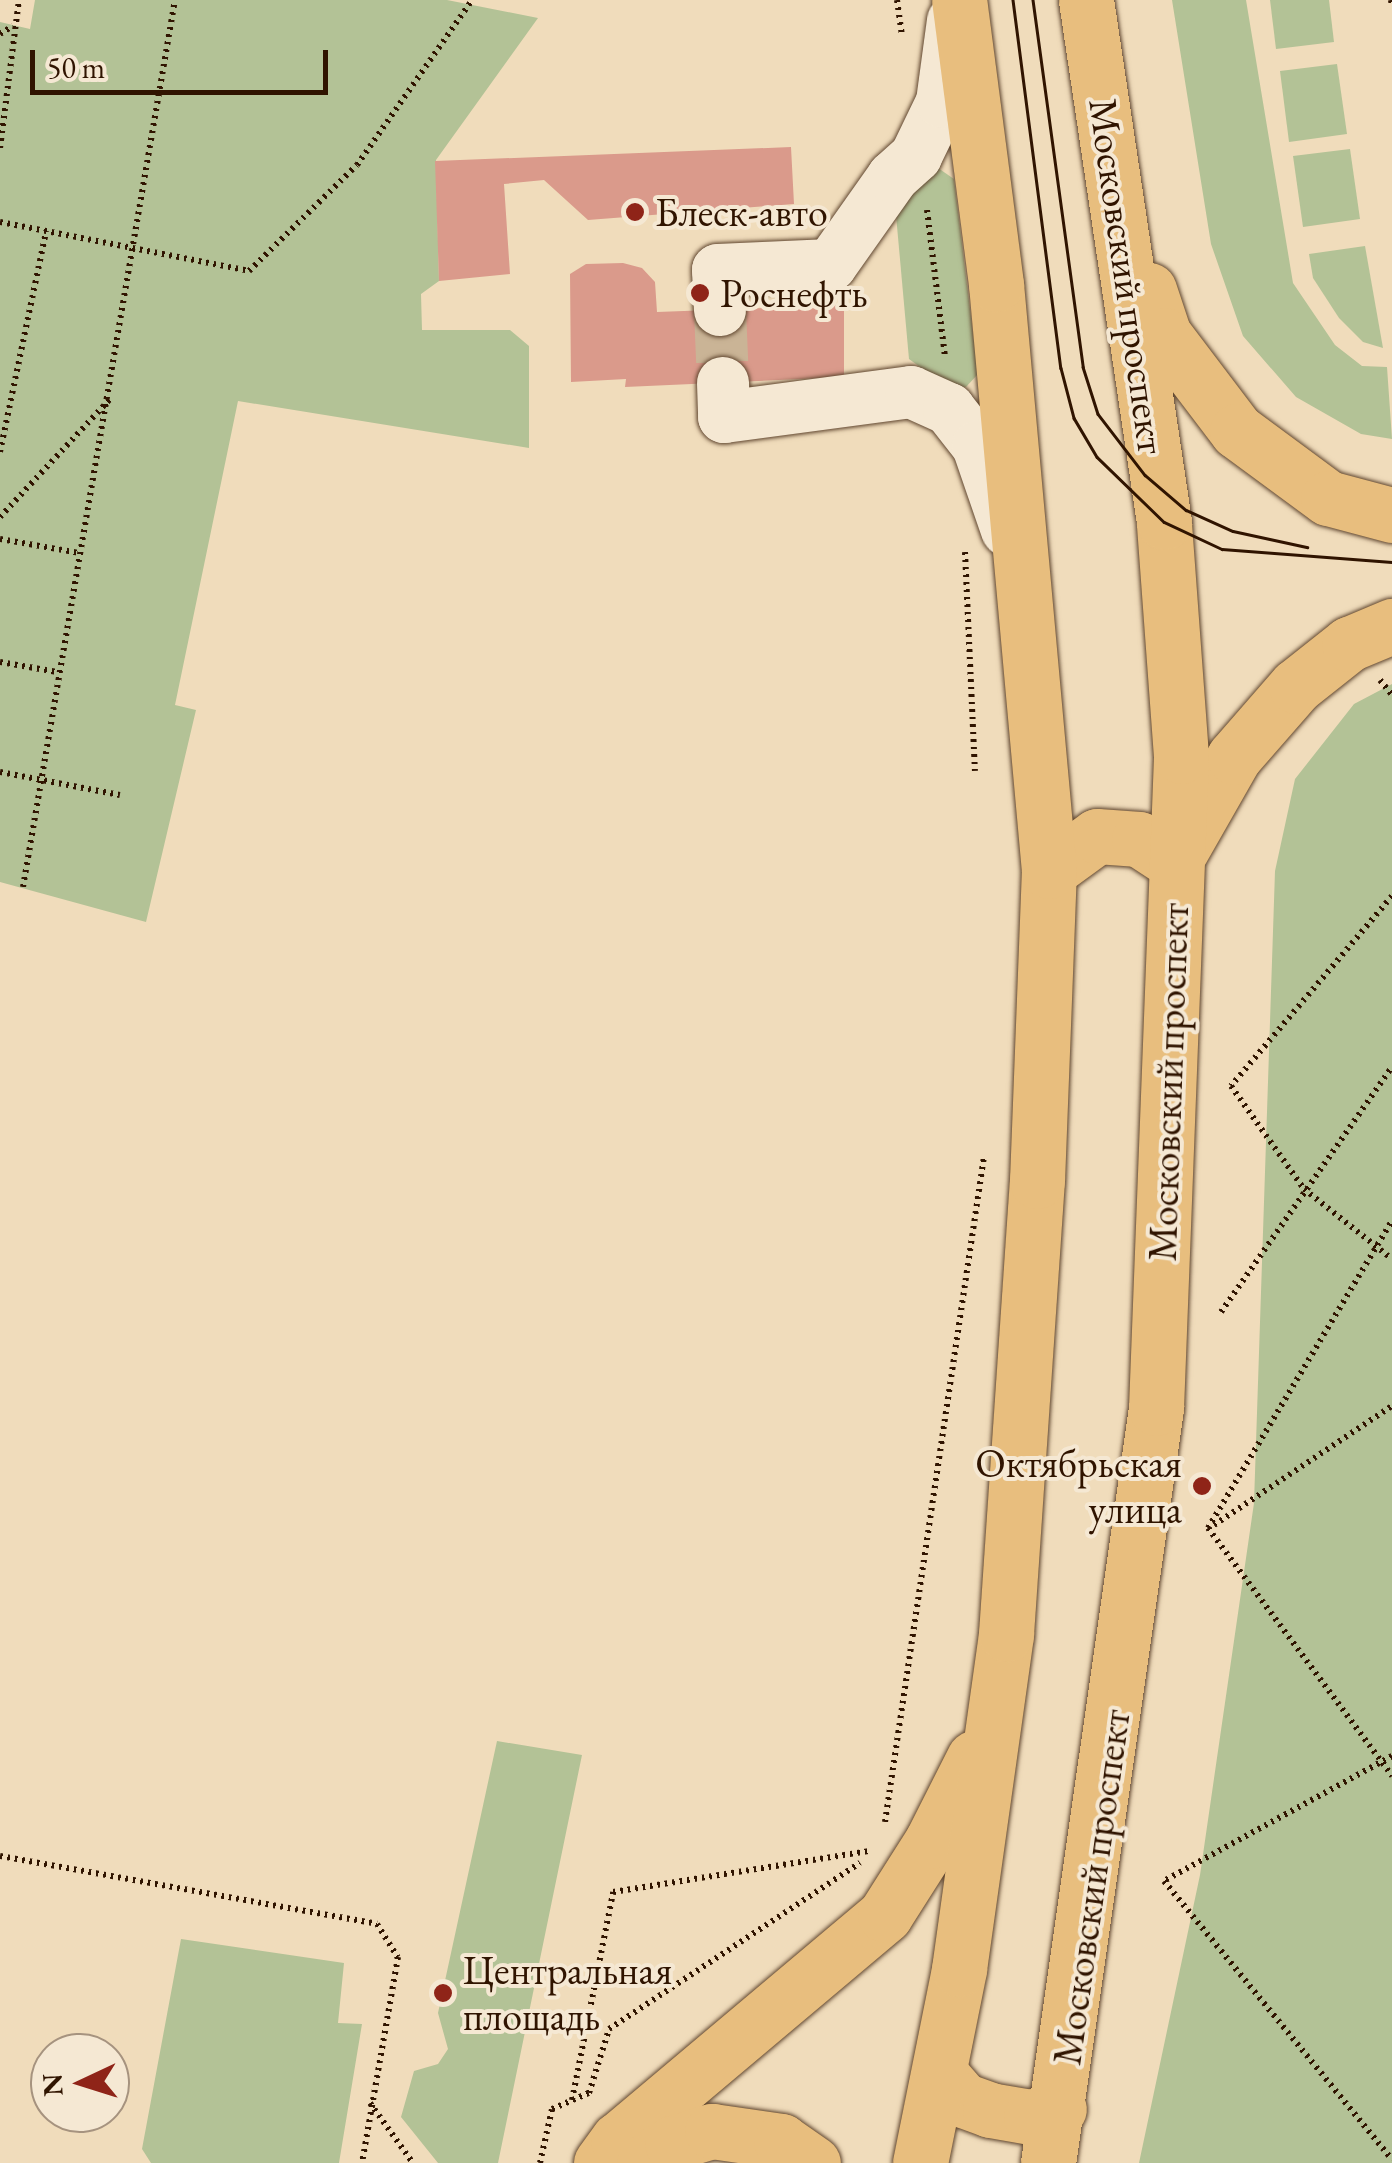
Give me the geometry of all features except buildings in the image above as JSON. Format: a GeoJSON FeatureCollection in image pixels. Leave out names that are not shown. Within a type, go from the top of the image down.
{"type":"FeatureCollection","features":[{"type":"Feature","properties":{"kind":"main road"},"geometry":{"type":"LineString","coordinates":[[920,2163],[941,2075],[996,1710],[1027,1359],[1049,871],[1029,608],[957,0]]}},
{"type":"Feature","properties":{"kind":"main road","name":"Московский проспект"},"geometry":{"type":"LineString","coordinates":[[1048,2163],[1060,2109],[1156,1408],[1181,756],[1175,620],[1120,202],[1086,0]]}},
{"type":"Feature","properties":{"kind":"main road"},"geometry":{"type":"LineString","coordinates":[[1120,202],[1164,335],[1237,431],[1328,498],[1392,515]]}},
{"type":"Feature","properties":{"kind":"main road"},"geometry":{"type":"LineString","coordinates":[[1049,871],[1097,836],[1139,839],[1174,862],[1234,758],[1296,686],[1349,644],[1392,626]]}},
{"type":"Feature","properties":{"kind":"main road"},"geometry":{"type":"LineString","coordinates":[[601,2163],[618,2140],[885,1915],[932,1841],[996,1710]]}},
{"type":"Feature","properties":{"kind":"main road"},"geometry":{"type":"LineString","coordinates":[[941,2075],[962,2100],[990,2110],[1032,2116],[1060,2109]]}},
{"type":"Feature","properties":{"kind":"main road"},"geometry":{"type":"LineString","coordinates":[[644,2163],[672,2143],[712,2131],[780,2141],[813,2163]]}},
{"type":"Feature","properties":{"kind":"lane"},"geometry":{"type":"LineString","coordinates":[[720,310],[718,270],[831,264],[892,178],[916,156],[942,102],[957,0]]}},
{"type":"Feature","properties":{"kind":"lane"},"geometry":{"type":"LineString","coordinates":[[723,382],[724,417],[912,392],[949,410],[994,480],[1029,608]]}},
{"type":"Feature","properties":{"kind":"path"},"geometry":{"type":"LineString","coordinates":[[0,148],[19,0]]}},
{"type":"Feature","properties":{"kind":"path"},"geometry":{"type":"LineString","coordinates":[[23,887],[43,782],[57,672],[110,398],[175,0]]}},
{"type":"Feature","properties":{"kind":"path"},"geometry":{"type":"LineString","coordinates":[[0,222],[249,271],[357,165],[472,0]]}},
{"type":"Feature","properties":{"kind":"path"},"geometry":{"type":"LineString","coordinates":[[0,34],[14,25]]}},
{"type":"Feature","properties":{"kind":"path"},"geometry":{"type":"LineString","coordinates":[[0,452],[46,231]]}},
{"type":"Feature","properties":{"kind":"path"},"geometry":{"type":"LineString","coordinates":[[0,517],[110,398]]}},
{"type":"Feature","properties":{"kind":"path"},"geometry":{"type":"LineString","coordinates":[[0,539],[79,553]]}},
{"type":"Feature","properties":{"kind":"path"},"geometry":{"type":"LineString","coordinates":[[0,662],[57,672]]}},
{"type":"Feature","properties":{"kind":"path"},"geometry":{"type":"LineString","coordinates":[[0,772],[120,795]]}},
{"type":"Feature","properties":{"kind":"path"},"geometry":{"type":"LineString","coordinates":[[1392,896],[1231,1086],[1304,1189],[1392,1259]]}},
{"type":"Feature","properties":{"kind":"path"},"geometry":{"type":"LineString","coordinates":[[1221,1312],[1392,1067]]}},
{"type":"Feature","properties":{"kind":"path"},"geometry":{"type":"LineString","coordinates":[[884,1830],[984,1156]]}},
{"type":"Feature","properties":{"kind":"path"},"geometry":{"type":"LineString","coordinates":[[1208,1528],[1392,1221]]}},
{"type":"Feature","properties":{"kind":"path"},"geometry":{"type":"LineString","coordinates":[[1208,1528],[1392,1406]]}},
{"type":"Feature","properties":{"kind":"path"},"geometry":{"type":"LineString","coordinates":[[1208,1528],[1392,1776]]}},
{"type":"Feature","properties":{"kind":"path"},"geometry":{"type":"LineString","coordinates":[[1392,1756],[1164,1881],[1392,2160]]}},
{"type":"Feature","properties":{"kind":"path"},"geometry":{"type":"LineString","coordinates":[[540,2163],[552,2109],[572,2101],[589,2093],[608,2029],[881,1850],[613,1892],[572,2101]]}},
{"type":"Feature","properties":{"kind":"path"},"geometry":{"type":"LineString","coordinates":[[0,1856],[376,1924],[398,1957],[369,2100],[362,2163]]}},
{"type":"Feature","properties":{"kind":"path"},"geometry":{"type":"LineString","coordinates":[[369,2100],[413,2163]]}},
{"type":"Feature","properties":{"kind":"green space"},"geometry":{"type":"Polygon","coordinates":[[[35,0],[447,0],[538,18],[436,160],[439,281],[421,294],[422,330],[510,330],[529,346],[529,448],[238,401],[175,705],[196,710],[146,922],[0,882],[0,22],[30,29],[35,0]]]}},
{"type":"Feature","properties":{"kind":"green space"},"geometry":{"type":"Polygon","coordinates":[[[1172,0],[1246,0],[1293,283],[1335,345],[1362,366],[1387,367],[1392,439],[1361,434],[1296,397],[1243,336],[1211,244],[1172,0]]]}},
{"type":"Feature","properties":{"kind":"green space"},"geometry":{"type":"Polygon","coordinates":[[[1270,0],[1329,0],[1334,42],[1276,49],[1270,0]]]}},
{"type":"Feature","properties":{"kind":"green space"},"geometry":{"type":"Polygon","coordinates":[[[1337,64],[1347,134],[1289,142],[1280,71],[1337,64]]]}},
{"type":"Feature","properties":{"kind":"green space"},"geometry":{"type":"Polygon","coordinates":[[[1350,149],[1360,219],[1303,227],[1293,156],[1350,149]]]}},
{"type":"Feature","properties":{"kind":"green space"},"geometry":{"type":"Polygon","coordinates":[[[938,168],[954,179],[978,374],[966,387],[949,388],[909,359],[896,215],[912,186],[938,168]]]}},
{"type":"Feature","properties":{"kind":"green space"},"geometry":{"type":"Polygon","coordinates":[[[1365,246],[1383,348],[1363,342],[1339,318],[1313,278],[1309,254],[1365,246]]]}},
{"type":"Feature","properties":{"kind":"green space"},"geometry":{"type":"Polygon","coordinates":[[[1392,684],[1392,2163],[1139,2163],[1200,1875],[1254,1503],[1275,871],[1295,779],[1354,704],[1392,684]]]}},
{"type":"Feature","properties":{"kind":"green space"},"geometry":{"type":"Polygon","coordinates":[[[497,1741],[582,1755],[498,2163],[438,2163],[401,2117],[414,2071],[438,2064],[448,2049],[438,2013],[497,1741]]]}},
{"type":"Feature","properties":{"kind":"green space"},"geometry":{"type":"Polygon","coordinates":[[[181,1939],[344,1963],[338,2023],[362,2024],[339,2163],[151,2163],[142,2149],[181,1939]]]}},
{"type":"Feature","properties":{"kind":"tunnel"},"geometry":{"type":"LineString","coordinates":[[720,310],[723,383]]}},
{"type":"Feature","properties":{"kind":"tram line"},"geometry":{"type":"LineString","coordinates":[[1013,0],[1061,368],[1074,418],[1097,457],[1164,522],[1222,549],[1392,562]]}},
{"type":"Feature","properties":{"kind":"tram line"},"geometry":{"type":"LineString","coordinates":[[1033,0],[1083,367],[1098,414],[1145,475],[1186,510],[1233,531],[1307,547]]}},
{"type":"Feature","properties":{"kind":"place","name":"Блеск-авто"},"geometry":{"type":"Point","coordinates":[635,212]}},
{"type":"Feature","properties":{"kind":"place","name":"Роснефть"},"geometry":{"type":"Point","coordinates":[700,293]}},
{"type":"Feature","properties":{"kind":"place","name":"Октябрьская улица"},"geometry":{"type":"Point","coordinates":[1202,1486]}},
{"type":"Feature","properties":{"kind":"place","name":"Центральная площадь"},"geometry":{"type":"Point","coordinates":[443,1993]}}]}
